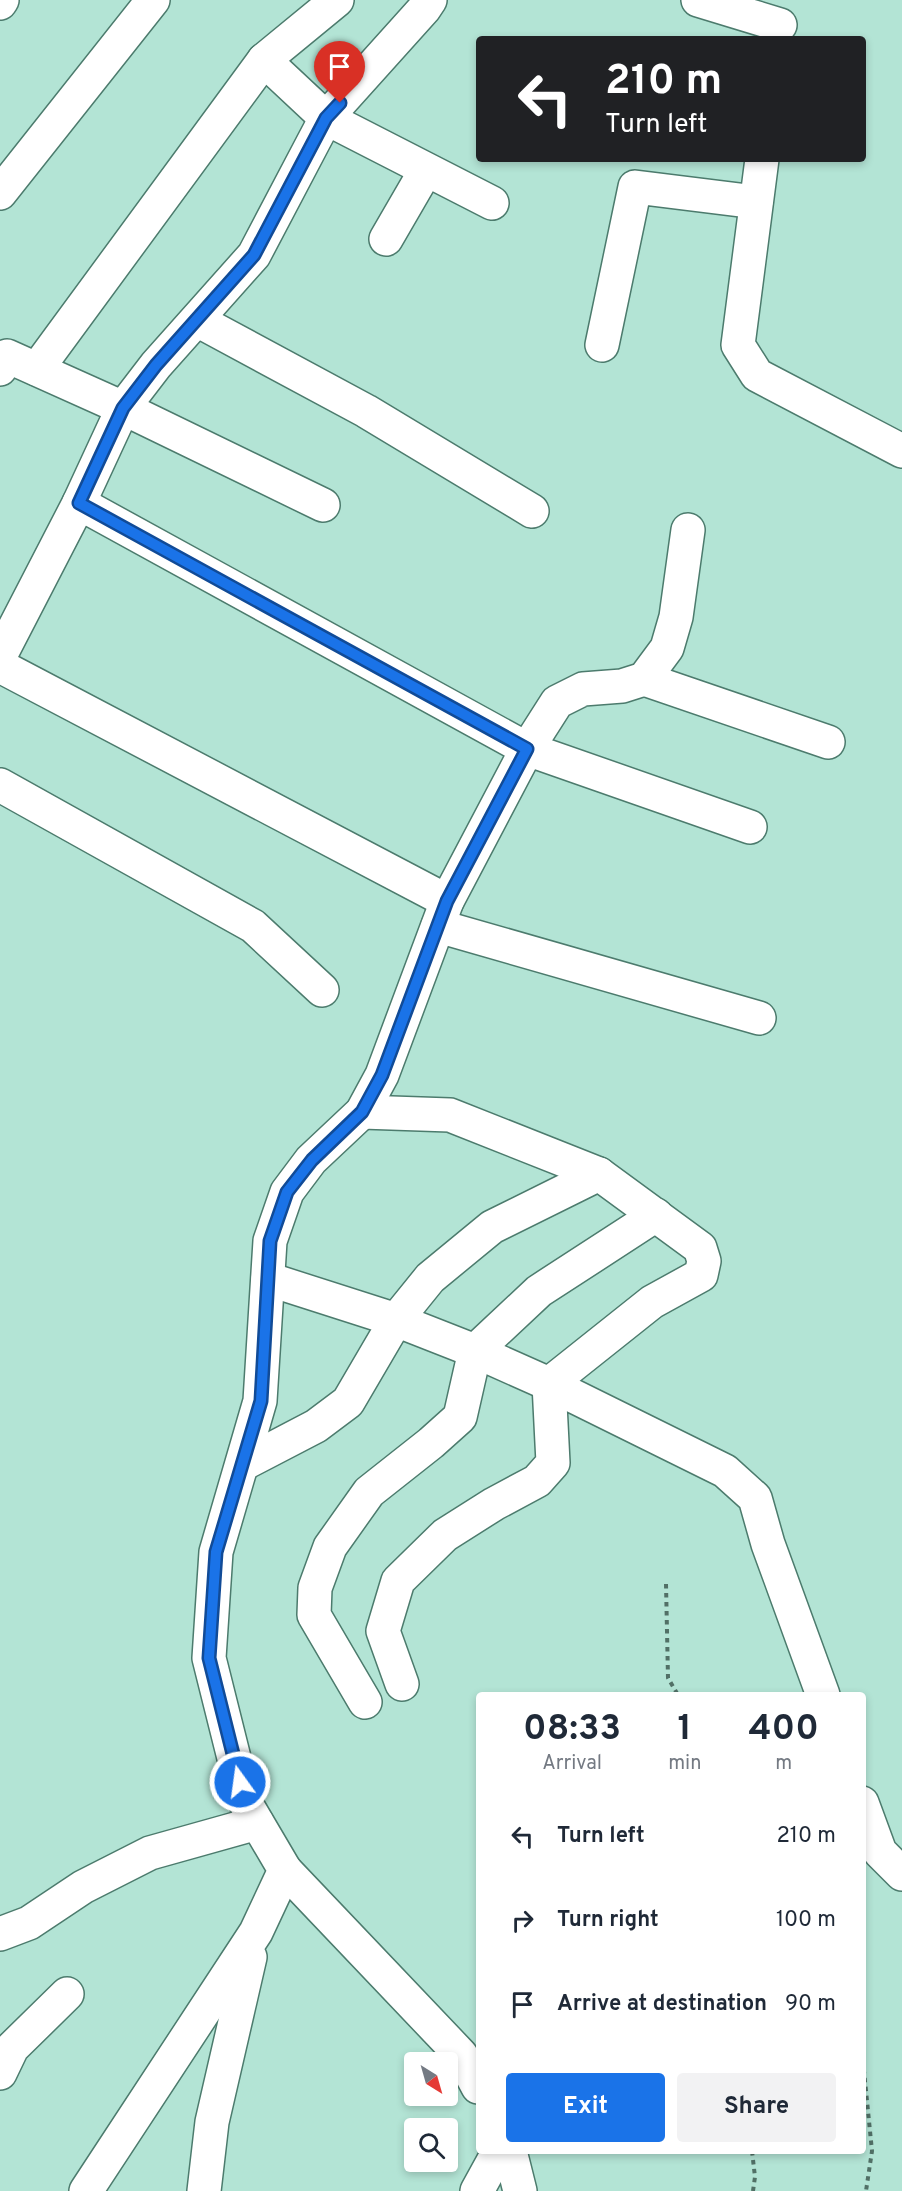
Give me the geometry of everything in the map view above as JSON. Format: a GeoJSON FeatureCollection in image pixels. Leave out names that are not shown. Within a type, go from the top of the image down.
{"type":"FeatureCollection","features":[{"type":"Feature","properties":{"kind":"street"},"geometry":{"type":"LineString","coordinates":[[0,192],[153,0]]}},
{"type":"Feature","properties":{"kind":"street"},"geometry":{"type":"LineString","coordinates":[[37,369],[264,60],[337,0]]}},
{"type":"Feature","properties":{"kind":"street"},"geometry":{"type":"LineString","coordinates":[[0,656],[79,503],[123,408],[156,365],[254,255],[326,118],[430,0]]}},
{"type":"Feature","properties":{"kind":"street"},"geometry":{"type":"LineString","coordinates":[[698,0],[781,21]]}},
{"type":"Feature","properties":{"kind":"street"},"geometry":{"type":"LineString","coordinates":[[264,60],[326,118],[492,203]]}},
{"type":"Feature","properties":{"kind":"street"},"geometry":{"type":"LineString","coordinates":[[762,162],[738,345],[757,375],[902,452]]}},
{"type":"Feature","properties":{"kind":"street"},"geometry":{"type":"LineString","coordinates":[[386,239],[426,170]]}},
{"type":"Feature","properties":{"kind":"street"},"geometry":{"type":"LineString","coordinates":[[602,345],[635,188],[756,202]]}},
{"type":"Feature","properties":{"kind":"street"},"geometry":{"type":"LineString","coordinates":[[197,320],[366,411],[532,511]]}},
{"type":"Feature","properties":{"kind":"street"},"geometry":{"type":"LineString","coordinates":[[0,369],[7,356],[123,408],[323,505]]}},
{"type":"Feature","properties":{"kind":"street"},"geometry":{"type":"LineString","coordinates":[[79,503],[527,749],[750,827]]}},
{"type":"Feature","properties":{"kind":"street"},"geometry":{"type":"LineString","coordinates":[[476,2083],[461,2055],[285,1870],[245,1802],[209,1658],[216,1552],[261,1401],[270,1241],[287,1192],[312,1160],[362,1112],[382,1075],[442,914],[527,749],[557,702],[583,689],[621,686],[644,678],[667,648],[676,617],[688,530]]}},
{"type":"Feature","properties":{"kind":"street"},"geometry":{"type":"LineString","coordinates":[[0,666],[442,914],[759,1018]]}},
{"type":"Feature","properties":{"kind":"street"},"geometry":{"type":"LineString","coordinates":[[644,678],[828,742]]}},
{"type":"Feature","properties":{"kind":"street"},"geometry":{"type":"LineString","coordinates":[[0,785],[252,926],[322,990]]}},
{"type":"Feature","properties":{"kind":"street"},"geometry":{"type":"LineString","coordinates":[[362,1112],[450,1115],[599,1174],[700,1248],[704,1261],[701,1275],[652,1302],[549,1384]]}},
{"type":"Feature","properties":{"kind":"street"},"geometry":{"type":"LineString","coordinates":[[243,1464],[316,1426],[348,1402],[396,1320],[430,1278],[492,1227],[599,1174]]}},
{"type":"Feature","properties":{"kind":"street"},"geometry":{"type":"LineString","coordinates":[[365,1702],[314,1615],[315,1588],[330,1547],[369,1492],[460,1417],[475,1351],[539,1292],[656,1215]]}},
{"type":"Feature","properties":{"kind":"street"},"geometry":{"type":"LineString","coordinates":[[268,1279],[396,1320],[475,1351],[549,1384],[726,1471],[755,1498],[768,1544],[822,1692]]}},
{"type":"Feature","properties":{"kind":"street"},"geometry":{"type":"LineString","coordinates":[[402,1684],[383,1631],[398,1581],[445,1535],[494,1504],[537,1481],[553,1463],[549,1384]]}},
{"type":"Feature","properties":{"kind":"street"},"geometry":{"type":"LineString","coordinates":[[866,1814],[880,1852],[902,1874]]}},
{"type":"Feature","properties":{"kind":"street"},"geometry":{"type":"LineString","coordinates":[[0,1934],[29,1923],[83,1887],[150,1853],[256,1822]]}},
{"type":"Feature","properties":{"kind":"street"},"geometry":{"type":"LineString","coordinates":[[86,2191],[256,1932],[285,1870]]}},
{"type":"Feature","properties":{"kind":"street"},"geometry":{"type":"LineString","coordinates":[[204,2191],[212,2122],[256,1932]]}},
{"type":"Feature","properties":{"kind":"street"},"geometry":{"type":"LineString","coordinates":[[0,2073],[12,2048],[67,1994]]}},
{"type":"Feature","properties":{"kind":"street"},"geometry":{"type":"LineString","coordinates":[[477,2191],[497,2154]]}},
{"type":"Feature","properties":{"kind":"street"},"geometry":{"type":"LineString","coordinates":[[511,2154],[520,2191]]}},
{"type":"Feature","properties":{"kind":"path"},"geometry":{"type":"LineString","coordinates":[[666,1584],[668,1678],[676,1692]]}},
{"type":"Feature","properties":{"kind":"path"},"geometry":{"type":"LineString","coordinates":[[866,2091],[872,2151],[866,2191]]}},
{"type":"Feature","properties":{"kind":"path"},"geometry":{"type":"LineString","coordinates":[[752,2154],[755,2177],[753,2191]]}},
{"type":"Feature","properties":{"kind":"route"},"geometry":{"type":"LineString","coordinates":[[240,1782],[209,1658],[216,1552],[261,1401],[270,1241],[287,1192],[312,1160],[362,1112],[382,1075],[447,901],[527,749],[79,503],[123,408],[156,365],[254,255],[326,118],[340,103]]}}]}
